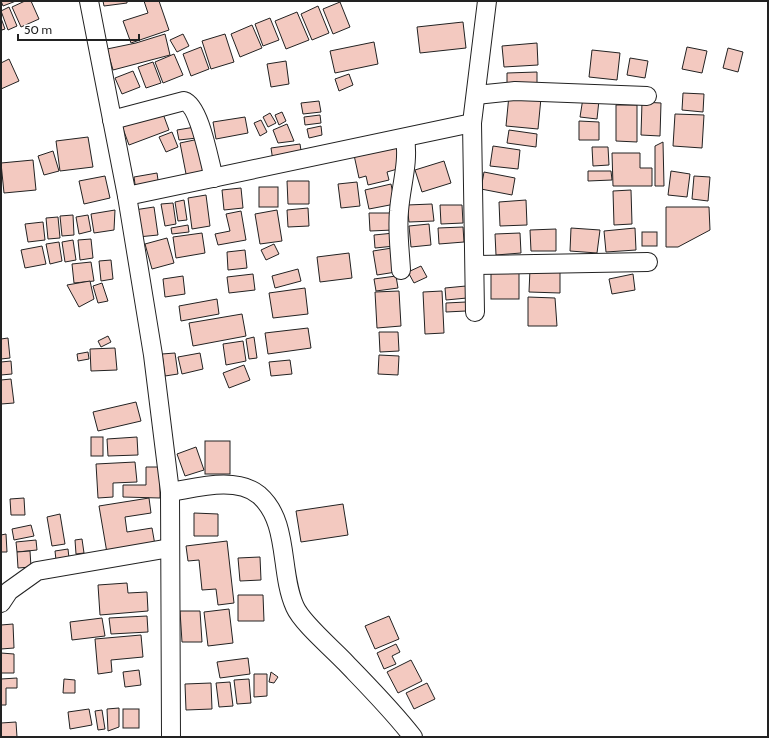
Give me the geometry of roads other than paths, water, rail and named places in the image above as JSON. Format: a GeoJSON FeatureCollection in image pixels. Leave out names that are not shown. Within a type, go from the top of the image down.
{"type":"FeatureCollection","features":[{"type":"Feature","properties":{"kind":"street"},"geometry":{"type":"LineString","coordinates":[[89,1],[127,196],[153,355],[170,492],[170,737]]}},
{"type":"Feature","properties":{"kind":"street"},"geometry":{"type":"LineString","coordinates":[[476,312],[472,124],[487,1]]}},
{"type":"Feature","properties":{"kind":"street"},"geometry":{"type":"LineString","coordinates":[[476,95],[515,91],[647,96]]}},
{"type":"Feature","properties":{"kind":"street"},"geometry":{"type":"LineString","coordinates":[[112,120],[184,101],[188,102],[193,108],[199,125],[214,178]]}},
{"type":"Feature","properties":{"kind":"street"},"geometry":{"type":"LineString","coordinates":[[127,196],[472,124]]}},
{"type":"Feature","properties":{"kind":"street"},"geometry":{"type":"LineString","coordinates":[[401,270],[398,214],[408,154],[406,138]]}},
{"type":"Feature","properties":{"kind":"street"},"geometry":{"type":"LineString","coordinates":[[475,264],[648,262]]}},
{"type":"Feature","properties":{"kind":"street"},"geometry":{"type":"LineString","coordinates":[[170,492],[218,485],[248,489],[259,495],[269,507],[277,526],[289,588],[295,608],[330,648],[396,714],[413,737]]}},
{"type":"Feature","properties":{"kind":"street"},"geometry":{"type":"LineString","coordinates":[[1,603],[9,591],[37,572],[170,548]]}}]}
